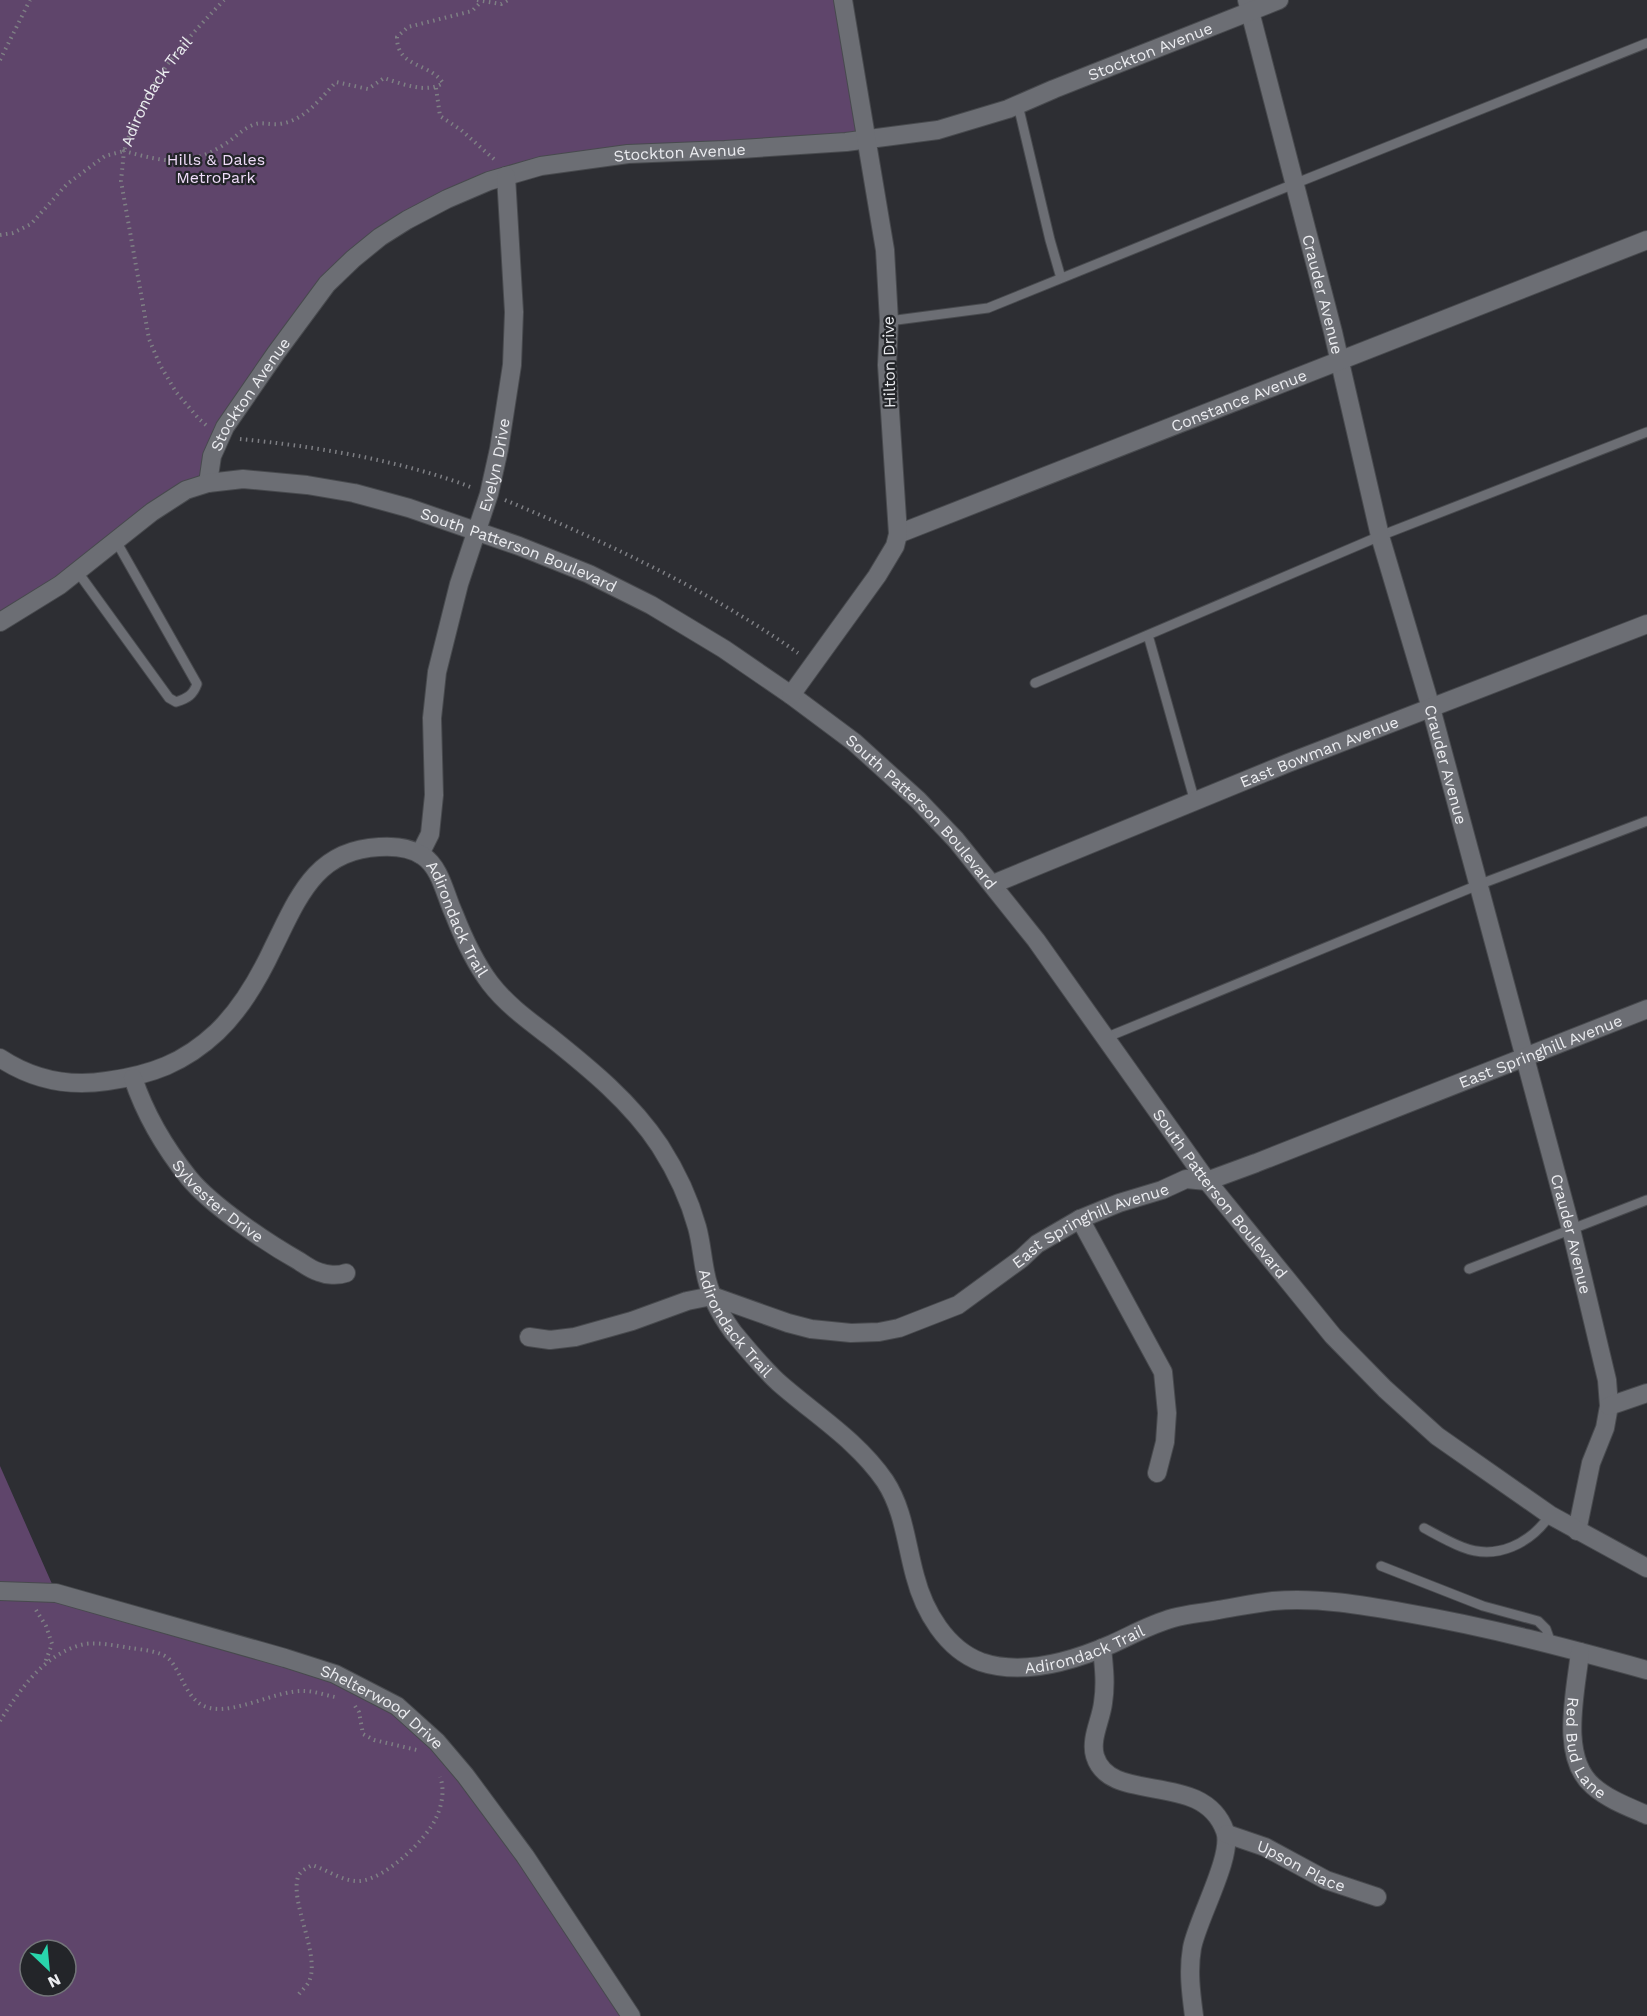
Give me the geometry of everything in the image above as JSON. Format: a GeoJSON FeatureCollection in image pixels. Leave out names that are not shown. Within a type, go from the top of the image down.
{"type":"FeatureCollection","features":[{"type":"Feature","properties":{"kind":"street","name":"Hilton Drive"},"geometry":{"type":"LineString","coordinates":[[791,695],[877,576],[895,546],[898,534],[886,365],[889,321],[885,250],[843,0]]}},
{"type":"Feature","properties":{"kind":"street","name":"Stockton Avenue"},"geometry":{"type":"LineString","coordinates":[[208,483],[212,456],[225,427],[327,284],[352,259],[380,237],[406,220],[447,199],[509,175],[541,166],[628,154],[725,150],[865,139],[938,130],[1018,105],[1248,6],[1279,0]]}},
{"type":"Feature","properties":{"kind":"street","name":"Crauder Avenue"},"geometry":{"type":"LineString","coordinates":[[1248,6],[1333,332],[1380,536],[1431,708],[1571,1229],[1607,1380],[1609,1406],[1605,1428],[1591,1462],[1577,1531]]}},
{"type":"Feature","properties":{"kind":"street","name":"Evelyn Drive"},"geometry":{"type":"LineString","coordinates":[[420,854],[430,834],[434,795],[432,718],[437,672],[450,612],[478,531],[500,449],[512,365],[514,312],[509,175]]}},
{"type":"Feature","properties":{"kind":"street","name":"Constance Avenue"},"geometry":{"type":"LineString","coordinates":[[898,534],[1647,240]]}},
{"type":"Feature","properties":{"kind":"street","name":"South Patterson Boulevard"},"geometry":{"type":"LineString","coordinates":[[0,622],[60,585],[152,512],[186,490],[208,483],[243,479],[330,489],[409,508],[478,531],[589,574],[651,605],[724,649],[854,742],[918,800],[956,840],[1036,940],[1207,1181],[1334,1336],[1384,1389],[1437,1436],[1550,1515],[1647,1568]]}},
{"type":"Feature","properties":{"kind":"street","name":"East Bowman Avenue"},"geometry":{"type":"LineString","coordinates":[[993,884],[1647,624]]}},
{"type":"Feature","properties":{"kind":"street","name":"Adirondack Trail"},"geometry":{"type":"LineString","coordinates":[[0,1058],[24,1073],[54,1080],[86,1083],[133,1078],[167,1067],[200,1046],[236,1011],[272,952],[293,904],[308,883],[323,868],[345,854],[358,849],[384,846],[407,849],[420,854],[436,869],[455,919],[489,982],[513,1007],[587,1066],[636,1114],[654,1138],[672,1166],[688,1198],[699,1234],[712,1296],[729,1326],[778,1381],[850,1441],[885,1481],[902,1519],[916,1580],[925,1603],[943,1634],[958,1649],[976,1660],[996,1666],[1017,1668],[1039,1666],[1102,1648],[1143,1628],[1176,1617],[1286,1601],[1318,1601],[1373,1607],[1450,1620],[1551,1643],[1647,1670]]}},
{"type":"Feature","properties":{"kind":"street","name":"East Springhill Avenue"},"geometry":{"type":"LineString","coordinates":[[712,1296],[811,1329],[851,1333],[879,1332],[899,1328],[958,1305],[1021,1259],[1037,1244],[1080,1219],[1119,1203],[1162,1190],[1186,1179],[1207,1181],[1299,1147],[1647,1009]]}},
{"type":"Feature","properties":{"kind":"street","name":"Sylvester Drive"},"geometry":{"type":"LineString","coordinates":[[133,1078],[152,1121],[171,1154],[191,1180],[217,1203],[278,1249],[318,1272],[346,1274]]}},
{"type":"Feature","properties":{"kind":"street"},"geometry":{"type":"LineString","coordinates":[[1080,1219],[1162,1372],[1167,1413],[1166,1442],[1157,1473]]}},
{"type":"Feature","properties":{"kind":"street"},"geometry":{"type":"LineString","coordinates":[[529,1337],[550,1340],[575,1337],[632,1321],[687,1301],[712,1296]]}},
{"type":"Feature","properties":{"kind":"street"},"geometry":{"type":"LineString","coordinates":[[1609,1406],[1647,1393]]}},
{"type":"Feature","properties":{"kind":"street","name":"Shelterwood Drive"},"geometry":{"type":"LineString","coordinates":[[0,1591],[56,1593],[285,1658],[335,1674],[397,1706],[437,1742],[465,1775],[531,1864],[631,2016]]}},
{"type":"Feature","properties":{"kind":"street"},"geometry":{"type":"LineString","coordinates":[[1102,1648],[1105,1684],[1103,1705],[1094,1742],[1094,1754],[1099,1766],[1111,1778],[1126,1784],[1188,1796],[1207,1806],[1220,1818],[1227,1834],[1220,1869],[1192,1946],[1189,1972],[1194,2016]]}},
{"type":"Feature","properties":{"kind":"street","name":"Red Bud Lane"},"geometry":{"type":"LineString","coordinates":[[1580,1652],[1572,1724],[1574,1750],[1581,1772],[1591,1785],[1608,1797],[1647,1815]]}},
{"type":"Feature","properties":{"kind":"street","name":"Upson Place"},"geometry":{"type":"LineString","coordinates":[[1227,1834],[1265,1847],[1326,1880],[1377,1897]]}},
{"type":"Feature","properties":{"kind":"lane"},"geometry":{"type":"LineString","coordinates":[[889,321],[988,308],[1647,43]]}},
{"type":"Feature","properties":{"kind":"lane"},"geometry":{"type":"LineString","coordinates":[[1018,105],[1061,278]]}},
{"type":"Feature","properties":{"kind":"lane"},"geometry":{"type":"LineString","coordinates":[[1035,683],[1380,536],[1647,432]]}},
{"type":"Feature","properties":{"kind":"lane"},"geometry":{"type":"LineString","coordinates":[[77,571],[169,698],[176,702],[188,698],[194,692],[197,684],[116,541]]}},
{"type":"Feature","properties":{"kind":"lane"},"geometry":{"type":"LineString","coordinates":[[1148,635],[1195,802]]}},
{"type":"Feature","properties":{"kind":"lane"},"geometry":{"type":"LineString","coordinates":[[1105,1038],[1478,885],[1647,821]]}},
{"type":"Feature","properties":{"kind":"lane"},"geometry":{"type":"LineString","coordinates":[[1469,1269],[1647,1200]]}},
{"type":"Feature","properties":{"kind":"lane"},"geometry":{"type":"LineString","coordinates":[[1424,1528],[1464,1548],[1491,1552],[1513,1548],[1534,1535],[1550,1515]]}},
{"type":"Feature","properties":{"kind":"lane"},"geometry":{"type":"LineString","coordinates":[[1381,1566],[1483,1606],[1538,1621],[1546,1629],[1551,1643]]}},
{"type":"Feature","properties":{"kind":"path"},"geometry":{"type":"LineString","coordinates":[[0,60],[30,0]]}},
{"type":"Feature","properties":{"kind":"path","name":"Adirondack Trail"},"geometry":{"type":"LineString","coordinates":[[0,236],[14,233],[31,224],[67,184],[105,156],[124,151],[133,123],[152,84],[186,40],[225,0]]}},
{"type":"Feature","properties":{"kind":"path"},"geometry":{"type":"LineString","coordinates":[[508,0],[501,4],[479,1],[472,11],[408,27],[397,37],[397,48],[407,61],[439,76],[443,83],[436,88],[419,87],[384,78],[368,89],[336,82],[311,109],[294,121],[256,124],[202,158],[170,161],[124,151],[121,181],[149,339],[160,365],[176,392],[199,419],[221,436],[320,450],[375,461],[424,472],[489,494],[633,556],[716,601],[778,639],[813,664]]}},
{"type":"Feature","properties":{"kind":"path"},"geometry":{"type":"LineString","coordinates":[[436,88],[440,116],[509,175]]}},
{"type":"Feature","properties":{"kind":"path"},"geometry":{"type":"LineString","coordinates":[[24,1592],[46,1626],[52,1644],[45,1663]]}},
{"type":"Feature","properties":{"kind":"path"},"geometry":{"type":"LineString","coordinates":[[0,1721],[27,1682],[45,1663],[78,1645],[102,1644],[146,1650],[168,1658],[186,1688],[199,1703],[210,1708],[227,1708],[302,1691],[339,1698]]}},
{"type":"Feature","properties":{"kind":"path"},"geometry":{"type":"LineString","coordinates":[[347,1701],[355,1704],[359,1712],[363,1734],[374,1740],[419,1750],[424,1754]]}},
{"type":"Feature","properties":{"kind":"path"},"geometry":{"type":"LineString","coordinates":[[299,1994],[310,1980],[312,1965],[298,1892],[298,1876],[312,1865],[345,1880],[361,1881],[376,1876],[391,1867],[411,1849],[436,1818],[442,1790],[442,1780],[438,1773]]}},
{"type":"Feature","properties":{"kind":"green space","name":"Hills & Dales MetroPark"},"geometry":{"type":"Polygon","coordinates":[[[0,0],[843,0],[865,139],[725,150],[506,176],[353,259],[225,427],[208,483],[0,622],[0,0]]]}},
{"type":"Feature","properties":{"kind":"green space"},"geometry":{"type":"Polygon","coordinates":[[[0,1466],[56,1593],[335,1674],[437,1742],[631,2016],[0,2016],[0,1466]]]}}]}
